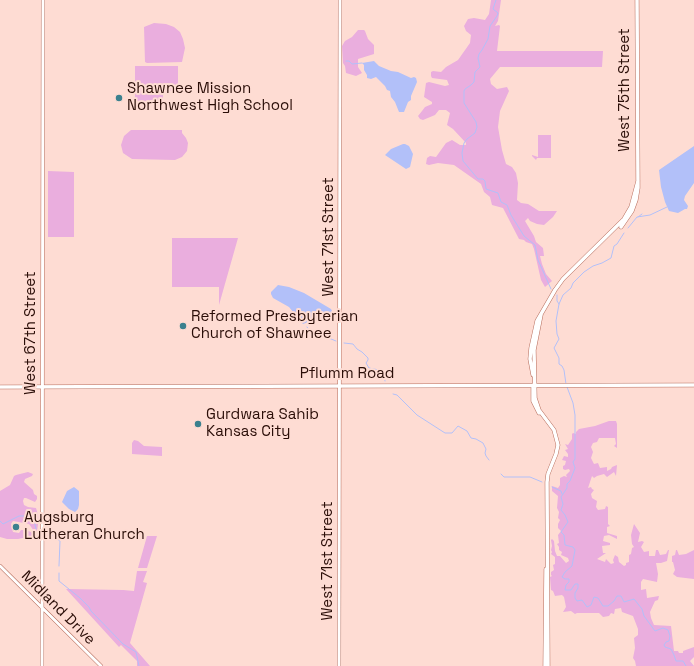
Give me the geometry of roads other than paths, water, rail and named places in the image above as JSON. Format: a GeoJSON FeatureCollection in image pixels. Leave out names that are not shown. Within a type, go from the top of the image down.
{"type":"FeatureCollection","features":[{"type":"Feature","properties":{"kind":"main road","name":"West 75th Street"},"geometry":{"type":"LineString","coordinates":[[547,560],[547,482],[548,474],[558,445],[554,430],[543,416],[536,403],[534,386],[534,350],[541,315],[555,290],[563,279],[594,249],[598,248],[630,215],[635,204],[638,188],[637,0]]}},
{"type":"Feature","properties":{"kind":"main road","name":"Pflumm Road"},"geometry":{"type":"LineString","coordinates":[[0,387],[694,385]]}},
{"type":"Feature","properties":{"kind":"main road"},"geometry":{"type":"LineString","coordinates":[[545,666],[544,599],[547,560]]}},
{"type":"Feature","properties":{"kind":"main road"},"geometry":{"type":"LineString","coordinates":[[547,560],[548,666]]}},
{"type":"Feature","properties":{"kind":"street","name":"West 67th Street"},"geometry":{"type":"LineString","coordinates":[[42,666],[43,0]]}},
{"type":"Feature","properties":{"kind":"street","name":"West 71st Street"},"geometry":{"type":"LineString","coordinates":[[339,666],[340,0]]}},
{"type":"Feature","properties":{"kind":"street","name":"Midland Drive"},"geometry":{"type":"LineString","coordinates":[[0,566],[101,666]]}},
{"type":"Feature","properties":{"kind":"water"},"geometry":{"type":"Polygon","coordinates":[[[374,61],[379,66],[391,71],[398,72],[411,78],[416,78],[417,82],[411,96],[411,100],[408,102],[404,112],[399,112],[391,97],[390,91],[387,90],[376,77],[371,79],[367,78],[364,65],[362,63],[374,61]]]}},
{"type":"Feature","properties":{"kind":"water"},"geometry":{"type":"Polygon","coordinates":[[[403,144],[409,146],[413,154],[410,167],[406,169],[385,155],[391,149],[403,144]]]}},
{"type":"Feature","properties":{"kind":"water"},"geometry":{"type":"Polygon","coordinates":[[[694,146],[694,183],[685,196],[684,200],[688,206],[687,209],[678,213],[669,211],[661,187],[659,170],[694,146]]]}},
{"type":"Feature","properties":{"kind":"water"},"geometry":{"type":"Polygon","coordinates":[[[278,285],[289,287],[304,293],[331,309],[332,313],[303,324],[289,307],[273,298],[271,292],[278,285]]]}},
{"type":"Feature","properties":{"kind":"water"},"geometry":{"type":"Polygon","coordinates":[[[74,487],[79,491],[79,505],[75,512],[69,509],[62,502],[67,491],[74,487]]]}},
{"type":"Feature","properties":{"kind":"waterway"},"geometry":{"type":"LineString","coordinates":[[496,0],[493,9],[498,13],[490,26],[488,39],[479,54],[478,58],[480,67],[475,72],[474,82],[464,91],[464,103],[476,122],[477,127],[475,133],[464,143],[462,153],[463,161],[478,179],[483,179],[485,181],[486,189],[498,193],[501,202],[507,205],[511,215],[524,236],[535,245],[538,260],[551,289]]}},
{"type":"Feature","properties":{"kind":"waterway"},"geometry":{"type":"LineString","coordinates":[[346,61],[349,61],[352,64],[362,63]]}},
{"type":"Feature","properties":{"kind":"waterway"},"geometry":{"type":"LineString","coordinates":[[628,228],[637,217],[650,215],[667,207]]}},
{"type":"Feature","properties":{"kind":"waterway"},"geometry":{"type":"LineString","coordinates":[[638,217],[642,214]]}},
{"type":"Feature","properties":{"kind":"waterway"},"geometry":{"type":"LineString","coordinates":[[566,384],[564,370],[559,364],[559,358],[554,348],[559,339],[556,321],[559,304],[563,295],[584,272],[611,258],[614,246],[624,233]]}},
{"type":"Feature","properties":{"kind":"waterway"},"geometry":{"type":"LineString","coordinates":[[557,295],[557,301],[559,304]]}},
{"type":"Feature","properties":{"kind":"waterway"},"geometry":{"type":"LineString","coordinates":[[307,327],[309,330],[336,341]]}},
{"type":"Feature","properties":{"kind":"waterway"},"geometry":{"type":"LineString","coordinates":[[344,343],[353,344],[362,352],[368,358],[366,363],[369,368],[379,370],[384,375],[385,381]]}},
{"type":"Feature","properties":{"kind":"waterway"},"geometry":{"type":"LineString","coordinates":[[567,387],[573,403],[575,415],[575,459],[573,462],[575,468],[570,481],[567,484],[567,488],[561,497],[563,504],[561,510],[568,522],[561,532],[564,535],[565,545],[573,547],[575,550],[572,566],[562,577],[569,579],[565,590],[571,590],[575,584],[578,584],[575,598],[577,601],[582,600],[587,607],[591,605],[594,597],[598,598],[603,606],[608,606],[617,596],[621,596],[624,602],[634,599],[642,609],[644,616],[655,631],[663,628],[668,630],[670,636],[669,641],[664,645],[665,647],[671,649],[676,661],[683,661],[686,666]]}},
{"type":"Feature","properties":{"kind":"waterway"},"geometry":{"type":"LineString","coordinates":[[393,394],[397,395],[417,415],[445,433],[452,433],[458,426],[467,431],[471,438],[483,443],[486,449],[486,456],[489,460]]}},
{"type":"Feature","properties":{"kind":"waterway"},"geometry":{"type":"LineString","coordinates":[[501,474],[504,477],[530,477],[542,482]]}},
{"type":"Feature","properties":{"kind":"waterway"},"geometry":{"type":"LineString","coordinates":[[552,487],[561,491],[562,494]]}},
{"type":"Feature","properties":{"kind":"waterway"},"geometry":{"type":"LineString","coordinates":[[0,521],[3,524],[19,516],[25,516],[31,519],[35,524],[36,529]]}},
{"type":"Feature","properties":{"kind":"waterway"},"geometry":{"type":"LineString","coordinates":[[48,532],[60,541],[59,566]]}},
{"type":"Feature","properties":{"kind":"waterway"},"geometry":{"type":"LineString","coordinates":[[59,573],[59,581],[80,598],[123,644],[136,652],[139,666]]}},
{"type":"Feature","properties":{"kind":"place","name":"Shawnee Mission Northwest High School"},"geometry":{"type":"Point","coordinates":[119,98]}},
{"type":"Feature","properties":{"kind":"place","name":"Reformed Presbyterian Church of Shawnee"},"geometry":{"type":"Point","coordinates":[183,326]}},
{"type":"Feature","properties":{"kind":"place","name":"Gurdwara Sahib Kansas City"},"geometry":{"type":"Point","coordinates":[198,424]}},
{"type":"Feature","properties":{"kind":"place","name":"Augsburg Lutheran Church"},"geometry":{"type":"Point","coordinates":[16,527]}}]}
